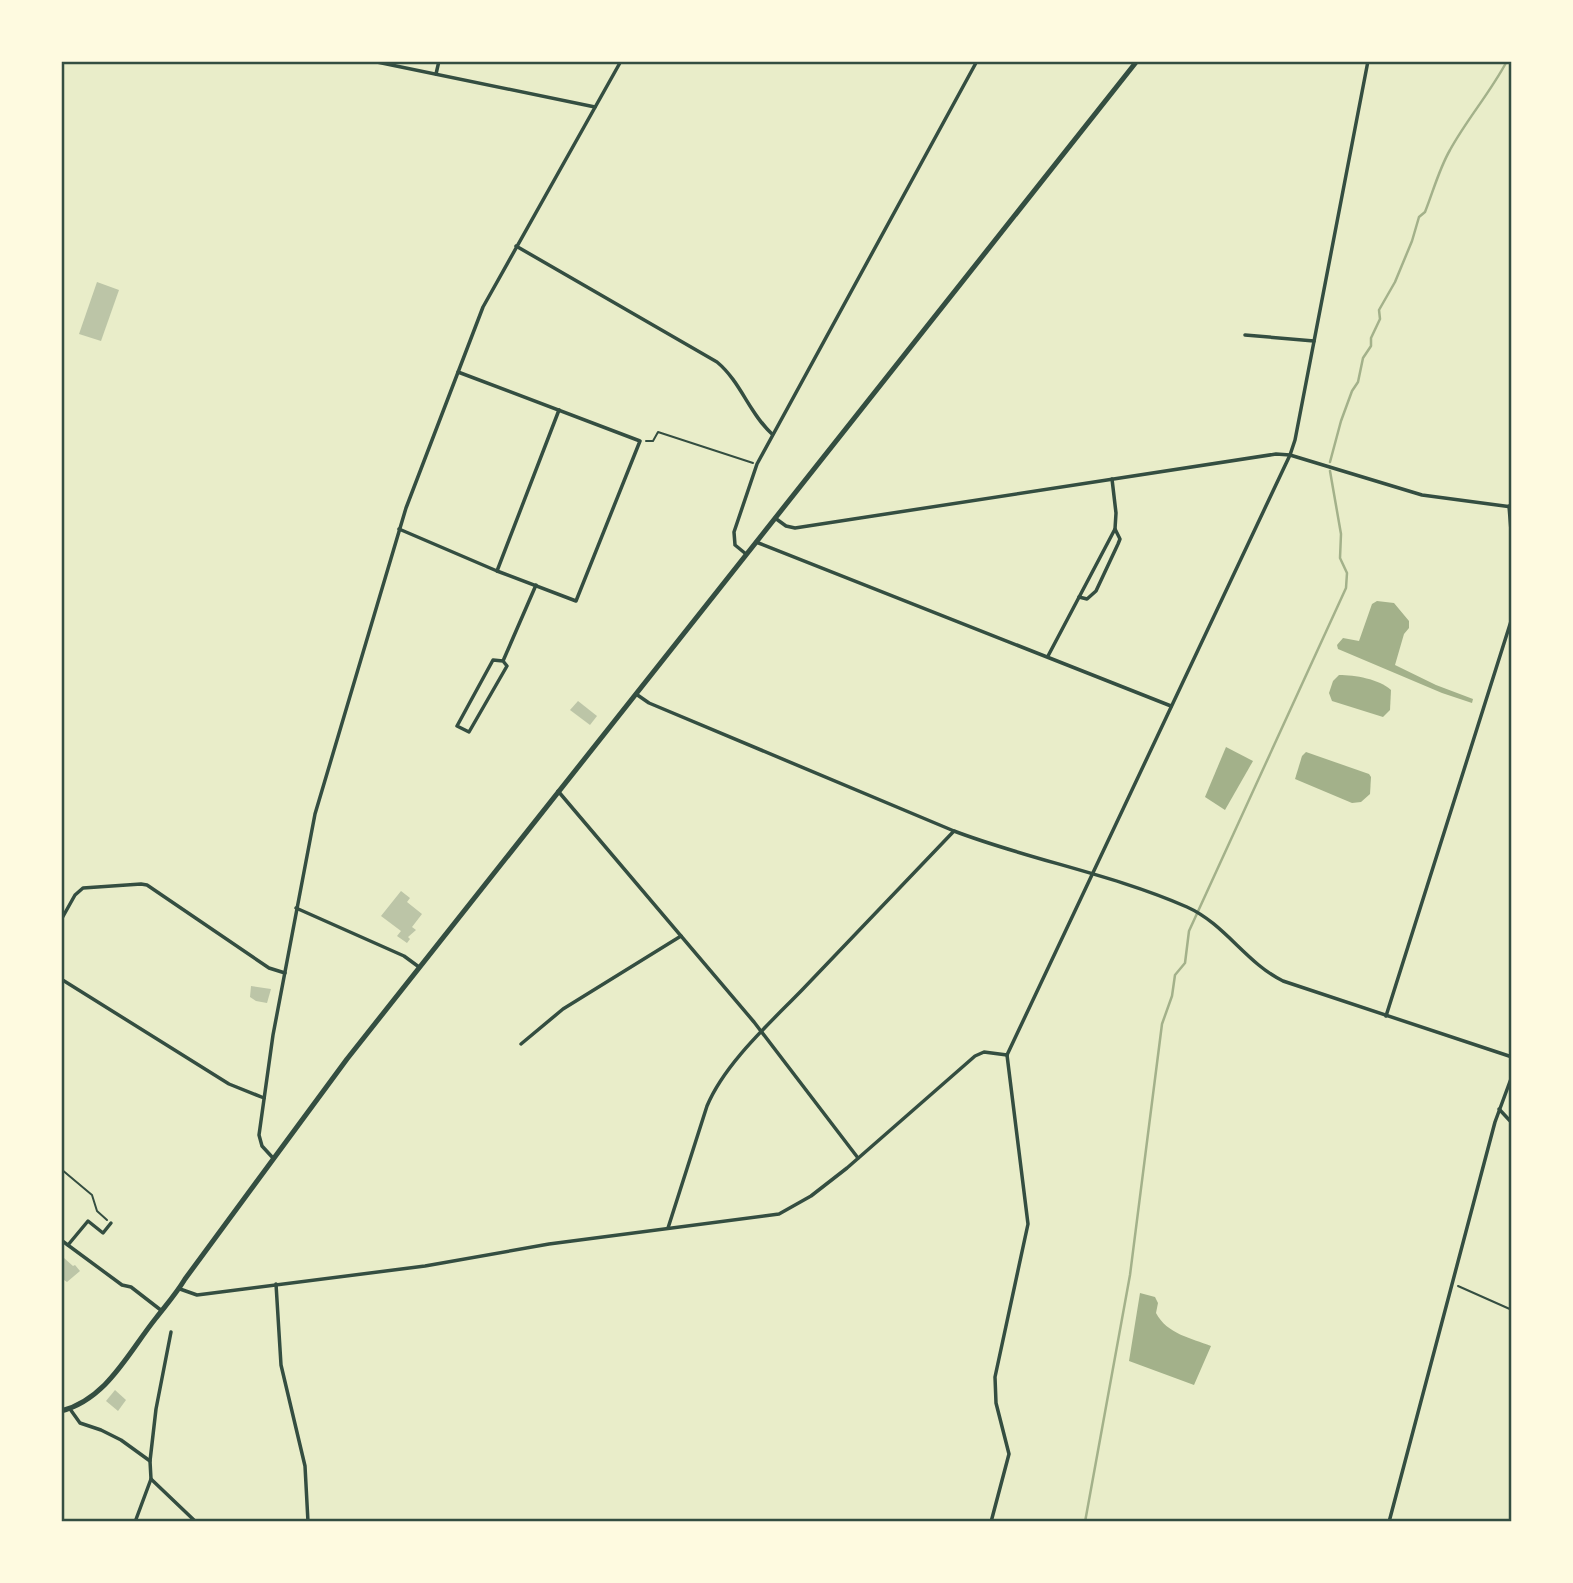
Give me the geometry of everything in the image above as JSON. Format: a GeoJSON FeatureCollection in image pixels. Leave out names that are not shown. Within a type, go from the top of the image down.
{"type":"FeatureCollection","features":[{"type":"Feature","properties":{"kind":"main road"},"geometry":{"type":"LineString","coordinates":[[61,1411],[93,1397],[102,1388],[180,1289],[347,1059],[1137,61]]}},
{"type":"Feature","properties":{"kind":"street"},"geometry":{"type":"LineString","coordinates":[[372,61],[595,107]]}},
{"type":"Feature","properties":{"kind":"street"},"geometry":{"type":"LineString","coordinates":[[436,74],[439,61]]}},
{"type":"Feature","properties":{"kind":"street"},"geometry":{"type":"LineString","coordinates":[[274,1158],[260,1142],[273,1035],[296,908],[315,814],[399,529],[424,456],[482,307],[621,61]]}},
{"type":"Feature","properties":{"kind":"street"},"geometry":{"type":"LineString","coordinates":[[746,554],[735,545],[733,532],[757,464],[977,61]]}},
{"type":"Feature","properties":{"kind":"street"},"geometry":{"type":"LineString","coordinates":[[991,1522],[1009,1454],[996,1403],[995,1377],[1028,1224],[1007,1055],[1290,455],[1368,61]]}},
{"type":"Feature","properties":{"kind":"street"},"geometry":{"type":"LineString","coordinates":[[516,246],[717,362],[731,374],[764,427],[772,434]]}},
{"type":"Feature","properties":{"kind":"street"},"geometry":{"type":"LineString","coordinates":[[1245,335],[1314,341]]}},
{"type":"Feature","properties":{"kind":"street"},"geometry":{"type":"LineString","coordinates":[[399,529],[576,601],[640,441],[458,372]]}},
{"type":"Feature","properties":{"kind":"street"},"geometry":{"type":"LineString","coordinates":[[497,571],[559,410]]}},
{"type":"Feature","properties":{"kind":"street"},"geometry":{"type":"LineString","coordinates":[[775,518],[786,526],[795,528],[1276,454],[1290,455],[1422,495],[1510,507],[1512,543]]}},
{"type":"Feature","properties":{"kind":"street"},"geometry":{"type":"LineString","coordinates":[[1048,656],[1115,529],[1112,478]]}},
{"type":"Feature","properties":{"kind":"street"},"geometry":{"type":"LineString","coordinates":[[1079,597],[1087,599],[1096,591],[1120,539],[1115,529]]}},
{"type":"Feature","properties":{"kind":"street"},"geometry":{"type":"LineString","coordinates":[[756,542],[1171,706]]}},
{"type":"Feature","properties":{"kind":"street"},"geometry":{"type":"LineString","coordinates":[[503,662],[536,585]]}},
{"type":"Feature","properties":{"kind":"street"},"geometry":{"type":"LineString","coordinates":[[1386,1016],[1512,618]]}},
{"type":"Feature","properties":{"kind":"street"},"geometry":{"type":"LineString","coordinates":[[494,660],[503,662],[507,666],[469,732],[457,726],[494,660]]}},
{"type":"Feature","properties":{"kind":"street"},"geometry":{"type":"LineString","coordinates":[[636,694],[649,703],[954,831],[992,845],[1093,874],[1196,911],[1272,976],[1512,1057]]}},
{"type":"Feature","properties":{"kind":"street"},"geometry":{"type":"LineString","coordinates":[[558,791],[761,1033],[859,1158]]}},
{"type":"Feature","properties":{"kind":"street"},"geometry":{"type":"LineString","coordinates":[[668,1228],[713,1091],[761,1033],[954,831]]}},
{"type":"Feature","properties":{"kind":"street"},"geometry":{"type":"LineString","coordinates":[[61,920],[75,895],[83,888],[147,885],[269,968],[285,973]]}},
{"type":"Feature","properties":{"kind":"street"},"geometry":{"type":"LineString","coordinates":[[296,908],[404,956],[419,967]]}},
{"type":"Feature","properties":{"kind":"street"},"geometry":{"type":"LineString","coordinates":[[521,1044],[563,1009],[681,936]]}},
{"type":"Feature","properties":{"kind":"street"},"geometry":{"type":"LineString","coordinates":[[61,979],[229,1084],[264,1098]]}},
{"type":"Feature","properties":{"kind":"street"},"geometry":{"type":"LineString","coordinates":[[180,1289],[197,1295],[425,1266],[548,1244],[779,1214],[811,1196],[859,1158],[975,1055],[984,1052],[1007,1055]]}},
{"type":"Feature","properties":{"kind":"street"},"geometry":{"type":"LineString","coordinates":[[1389,1522],[1499,1109],[1512,1076]]}},
{"type":"Feature","properties":{"kind":"street"},"geometry":{"type":"LineString","coordinates":[[1499,1109],[1512,1123]]}},
{"type":"Feature","properties":{"kind":"street"},"geometry":{"type":"LineString","coordinates":[[68,1245],[88,1222],[103,1233],[111,1223]]}},
{"type":"Feature","properties":{"kind":"street"},"geometry":{"type":"LineString","coordinates":[[61,1240],[162,1311]]}},
{"type":"Feature","properties":{"kind":"street"},"geometry":{"type":"LineString","coordinates":[[276,1284],[281,1366],[305,1466],[308,1522]]}},
{"type":"Feature","properties":{"kind":"street"},"geometry":{"type":"LineString","coordinates":[[135,1522],[151,1479],[150,1461],[156,1409],[171,1332]]}},
{"type":"Feature","properties":{"kind":"street"},"geometry":{"type":"LineString","coordinates":[[70,1409],[80,1423],[111,1434],[150,1461]]}},
{"type":"Feature","properties":{"kind":"street"},"geometry":{"type":"LineString","coordinates":[[151,1479],[196,1522]]}},
{"type":"Feature","properties":{"kind":"path"},"geometry":{"type":"LineString","coordinates":[[640,441],[653,441],[658,432],[757,464]]}},
{"type":"Feature","properties":{"kind":"path"},"geometry":{"type":"LineString","coordinates":[[61,1169],[92,1195],[97,1211],[111,1223]]}},
{"type":"Feature","properties":{"kind":"path"},"geometry":{"type":"LineString","coordinates":[[1452,1283],[1512,1310]]}},
{"type":"Feature","properties":{"kind":"shaded area"},"geometry":{"type":"Polygon","coordinates":[[[1377,601],[1394,603],[1409,621],[1409,628],[1404,634],[1395,665],[1473,699],[1472,703],[1338,649],[1337,645],[1343,638],[1359,641],[1372,604],[1377,601]]]}},
{"type":"Feature","properties":{"kind":"shaded area"},"geometry":{"type":"Polygon","coordinates":[[[1339,675],[1366,678],[1386,686],[1391,690],[1390,710],[1383,717],[1332,701],[1329,693],[1333,681],[1339,675]]]}},
{"type":"Feature","properties":{"kind":"shaded area"},"geometry":{"type":"Polygon","coordinates":[[[1226,747],[1253,761],[1225,810],[1205,797],[1226,747]]]}},
{"type":"Feature","properties":{"kind":"shaded area"},"geometry":{"type":"Polygon","coordinates":[[[1306,752],[1369,774],[1370,794],[1361,802],[1352,803],[1295,779],[1302,756],[1306,752]]]}},
{"type":"Feature","properties":{"kind":"shaded area"},"geometry":{"type":"Polygon","coordinates":[[[1140,1293],[1155,1297],[1158,1303],[1156,1313],[1166,1326],[1211,1346],[1194,1385],[1129,1361],[1140,1293]]]}},
{"type":"Feature","properties":{"kind":"building"},"geometry":{"type":"Polygon","coordinates":[[[97,282],[119,290],[101,341],[79,334],[97,282]]]}},
{"type":"Feature","properties":{"kind":"building"},"geometry":{"type":"Polygon","coordinates":[[[578,701],[597,716],[590,725],[570,710],[578,701]]]}},
{"type":"Feature","properties":{"kind":"building"},"geometry":{"type":"Polygon","coordinates":[[[401,891],[410,898],[407,902],[422,914],[412,927],[416,930],[408,937],[410,939],[407,943],[397,936],[401,931],[381,916],[401,891]]]}},
{"type":"Feature","properties":{"kind":"building"},"geometry":{"type":"Polygon","coordinates":[[[251,986],[271,989],[267,1003],[250,997],[251,986]]]}},
{"type":"Feature","properties":{"kind":"building"},"geometry":{"type":"Polygon","coordinates":[[[61,1252],[64,1258],[80,1271],[67,1282],[61,1278],[61,1252]]]}},
{"type":"Feature","properties":{"kind":"building"},"geometry":{"type":"Polygon","coordinates":[[[115,1390],[126,1400],[118,1411],[106,1401],[115,1390]]]}},
{"type":"Feature","properties":{"kind":"waterway"},"geometry":{"type":"LineString","coordinates":[[1330,462],[1341,421],[1358,382],[1363,358],[1371,346],[1371,338],[1380,319],[1379,310],[1395,282],[1419,217],[1425,212],[1450,150],[1507,61]]}},
{"type":"Feature","properties":{"kind":"waterway"},"geometry":{"type":"LineString","coordinates":[[1085,1522],[1130,1275],[1162,1024],[1172,996],[1175,975],[1185,963],[1189,931],[1346,588],[1347,573],[1340,558],[1341,534],[1330,471]]}}]}
